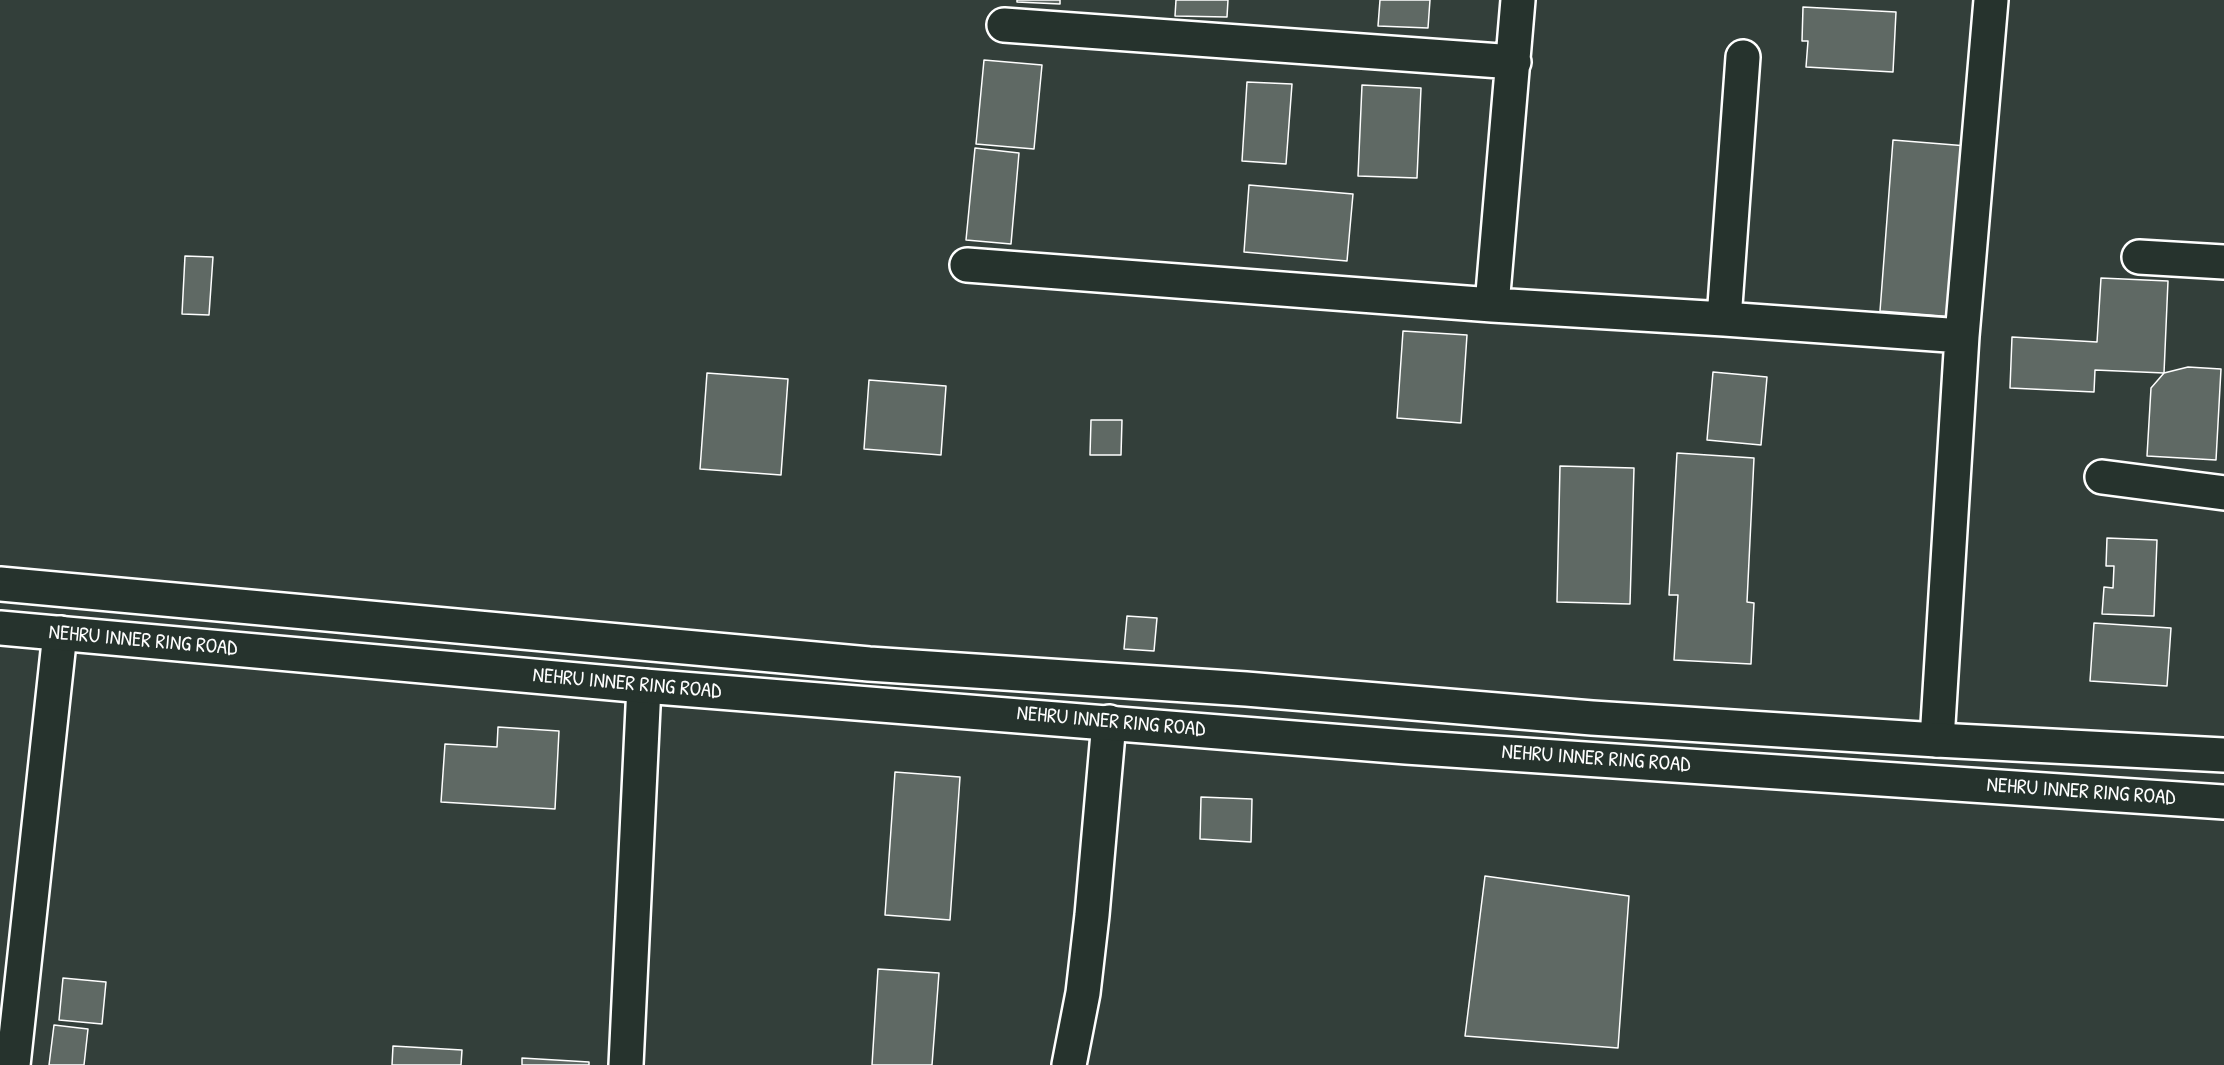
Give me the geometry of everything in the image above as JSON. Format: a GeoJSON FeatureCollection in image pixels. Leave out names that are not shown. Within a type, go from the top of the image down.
{"type":"FeatureCollection","features":[{"type":"Feature","properties":{"kind":"main road"},"geometry":{"type":"LineString","coordinates":[[1492,305],[1518,0]]}},
{"type":"Feature","properties":{"kind":"main road"},"geometry":{"type":"LineString","coordinates":[[1937,740],[1962,336],[1991,0]]}},
{"type":"Feature","properties":{"kind":"main road"},"geometry":{"type":"LineString","coordinates":[[1004,25],[1514,62]]}},
{"type":"Feature","properties":{"kind":"main road"},"geometry":{"type":"LineString","coordinates":[[1724,319],[1743,57]]}},
{"type":"Feature","properties":{"kind":"main road"},"geometry":{"type":"LineString","coordinates":[[2139,257],[2224,261]]}},
{"type":"Feature","properties":{"kind":"main road"},"geometry":{"type":"LineString","coordinates":[[967,265],[1492,305],[1962,336]]}},
{"type":"Feature","properties":{"kind":"main road"},"geometry":{"type":"LineString","coordinates":[[2102,477],[2224,493]]}},
{"type":"Feature","properties":{"kind":"main road","name":"NEHRU INNER RING ROAD"},"geometry":{"type":"LineString","coordinates":[[0,584],[869,664],[1245,689],[1592,718],[2224,755]]}},
{"type":"Feature","properties":{"kind":"main road","name":"NEHRU INNER RING ROAD"},"geometry":{"type":"LineString","coordinates":[[0,628],[644,686],[1406,747],[2224,802]]}},
{"type":"Feature","properties":{"kind":"main road"},"geometry":{"type":"LineString","coordinates":[[13,1065],[60,633]]}},
{"type":"Feature","properties":{"kind":"main road"},"geometry":{"type":"LineString","coordinates":[[626,1065],[644,686]]}},
{"type":"Feature","properties":{"kind":"main road"},"geometry":{"type":"LineString","coordinates":[[1069,1065],[1083,993],[1109,722]]}},
{"type":"Feature","properties":{"kind":"main road"},"geometry":{"type":"LineString","coordinates":[[2144,796],[2150,751]]}},
{"type":"Feature","properties":{"kind":"building"},"geometry":{"type":"Polygon","coordinates":[[[1017,0],[1060,0],[1060,4],[1017,2],[1017,0]]]}},
{"type":"Feature","properties":{"kind":"building"},"geometry":{"type":"Polygon","coordinates":[[[1176,0],[1228,0],[1227,17],[1175,16],[1176,0]]]}},
{"type":"Feature","properties":{"kind":"building"},"geometry":{"type":"Polygon","coordinates":[[[1380,0],[1430,0],[1428,28],[1378,26],[1380,0]]]}},
{"type":"Feature","properties":{"kind":"building"},"geometry":{"type":"Polygon","coordinates":[[[1803,7],[1896,12],[1893,72],[1806,67],[1808,41],[1802,41],[1803,7]]]}},
{"type":"Feature","properties":{"kind":"building"},"geometry":{"type":"Polygon","coordinates":[[[984,60],[1042,65],[1034,149],[976,144],[984,60]]]}},
{"type":"Feature","properties":{"kind":"building"},"geometry":{"type":"Polygon","coordinates":[[[1247,82],[1292,84],[1286,164],[1242,161],[1247,82]]]}},
{"type":"Feature","properties":{"kind":"building"},"geometry":{"type":"Polygon","coordinates":[[[1362,85],[1421,88],[1417,178],[1358,176],[1362,85]]]}},
{"type":"Feature","properties":{"kind":"building"},"geometry":{"type":"Polygon","coordinates":[[[1893,140],[1967,146],[1954,317],[1880,311],[1893,140]]]}},
{"type":"Feature","properties":{"kind":"building"},"geometry":{"type":"Polygon","coordinates":[[[975,148],[1019,153],[1011,244],[966,240],[975,148]]]}},
{"type":"Feature","properties":{"kind":"building"},"geometry":{"type":"Polygon","coordinates":[[[1249,185],[1353,194],[1347,261],[1244,252],[1249,185]]]}},
{"type":"Feature","properties":{"kind":"building"},"geometry":{"type":"Polygon","coordinates":[[[185,256],[213,257],[209,315],[182,314],[185,256]]]}},
{"type":"Feature","properties":{"kind":"building"},"geometry":{"type":"Polygon","coordinates":[[[2101,278],[2168,281],[2164,373],[2095,370],[2094,392],[2010,388],[2012,337],[2097,342],[2101,278]]]}},
{"type":"Feature","properties":{"kind":"building"},"geometry":{"type":"Polygon","coordinates":[[[1403,331],[1467,335],[1461,423],[1397,418],[1403,331]]]}},
{"type":"Feature","properties":{"kind":"building"},"geometry":{"type":"Polygon","coordinates":[[[2188,367],[2221,369],[2216,460],[2147,456],[2151,388],[2164,373],[2188,367]]]}},
{"type":"Feature","properties":{"kind":"building"},"geometry":{"type":"Polygon","coordinates":[[[1713,372],[1767,377],[1761,445],[1707,440],[1713,372]]]}},
{"type":"Feature","properties":{"kind":"building"},"geometry":{"type":"Polygon","coordinates":[[[707,373],[788,379],[781,475],[700,469],[707,373]]]}},
{"type":"Feature","properties":{"kind":"building"},"geometry":{"type":"Polygon","coordinates":[[[869,380],[946,386],[941,455],[864,449],[869,380]]]}},
{"type":"Feature","properties":{"kind":"building"},"geometry":{"type":"Polygon","coordinates":[[[1091,420],[1122,420],[1121,455],[1090,455],[1091,420]]]}},
{"type":"Feature","properties":{"kind":"building"},"geometry":{"type":"Polygon","coordinates":[[[1677,453],[1754,458],[1747,602],[1754,603],[1751,664],[1674,660],[1678,595],[1669,595],[1677,453]]]}},
{"type":"Feature","properties":{"kind":"building"},"geometry":{"type":"Polygon","coordinates":[[[1560,466],[1634,468],[1630,604],[1557,602],[1560,466]]]}},
{"type":"Feature","properties":{"kind":"building"},"geometry":{"type":"Polygon","coordinates":[[[2107,538],[2157,540],[2154,616],[2102,614],[2104,587],[2113,588],[2114,566],[2106,566],[2107,538]]]}},
{"type":"Feature","properties":{"kind":"building"},"geometry":{"type":"Polygon","coordinates":[[[1127,616],[1157,618],[1154,651],[1124,649],[1127,616]]]}},
{"type":"Feature","properties":{"kind":"building"},"geometry":{"type":"Polygon","coordinates":[[[2094,623],[2171,628],[2167,686],[2090,681],[2094,623]]]}},
{"type":"Feature","properties":{"kind":"building"},"geometry":{"type":"Polygon","coordinates":[[[498,727],[559,731],[555,809],[441,802],[445,744],[497,747],[498,727]]]}},
{"type":"Feature","properties":{"kind":"building"},"geometry":{"type":"Polygon","coordinates":[[[895,772],[960,777],[950,920],[885,915],[895,772]]]}},
{"type":"Feature","properties":{"kind":"building"},"geometry":{"type":"Polygon","coordinates":[[[1201,797],[1252,799],[1251,842],[1200,839],[1201,797]]]}},
{"type":"Feature","properties":{"kind":"building"},"geometry":{"type":"Polygon","coordinates":[[[1485,876],[1629,896],[1618,1048],[1465,1036],[1485,876]]]}},
{"type":"Feature","properties":{"kind":"building"},"geometry":{"type":"Polygon","coordinates":[[[878,969],[939,973],[932,1065],[872,1065],[878,969]]]}},
{"type":"Feature","properties":{"kind":"building"},"geometry":{"type":"Polygon","coordinates":[[[63,978],[106,982],[102,1024],[59,1020],[63,978]]]}},
{"type":"Feature","properties":{"kind":"building"},"geometry":{"type":"Polygon","coordinates":[[[54,1025],[88,1029],[84,1065],[49,1065],[54,1025]]]}},
{"type":"Feature","properties":{"kind":"building"},"geometry":{"type":"Polygon","coordinates":[[[393,1046],[462,1050],[461,1065],[392,1065],[393,1046]]]}},
{"type":"Feature","properties":{"kind":"building"},"geometry":{"type":"Polygon","coordinates":[[[522,1058],[589,1062],[589,1065],[522,1065],[522,1058]]]}}]}
